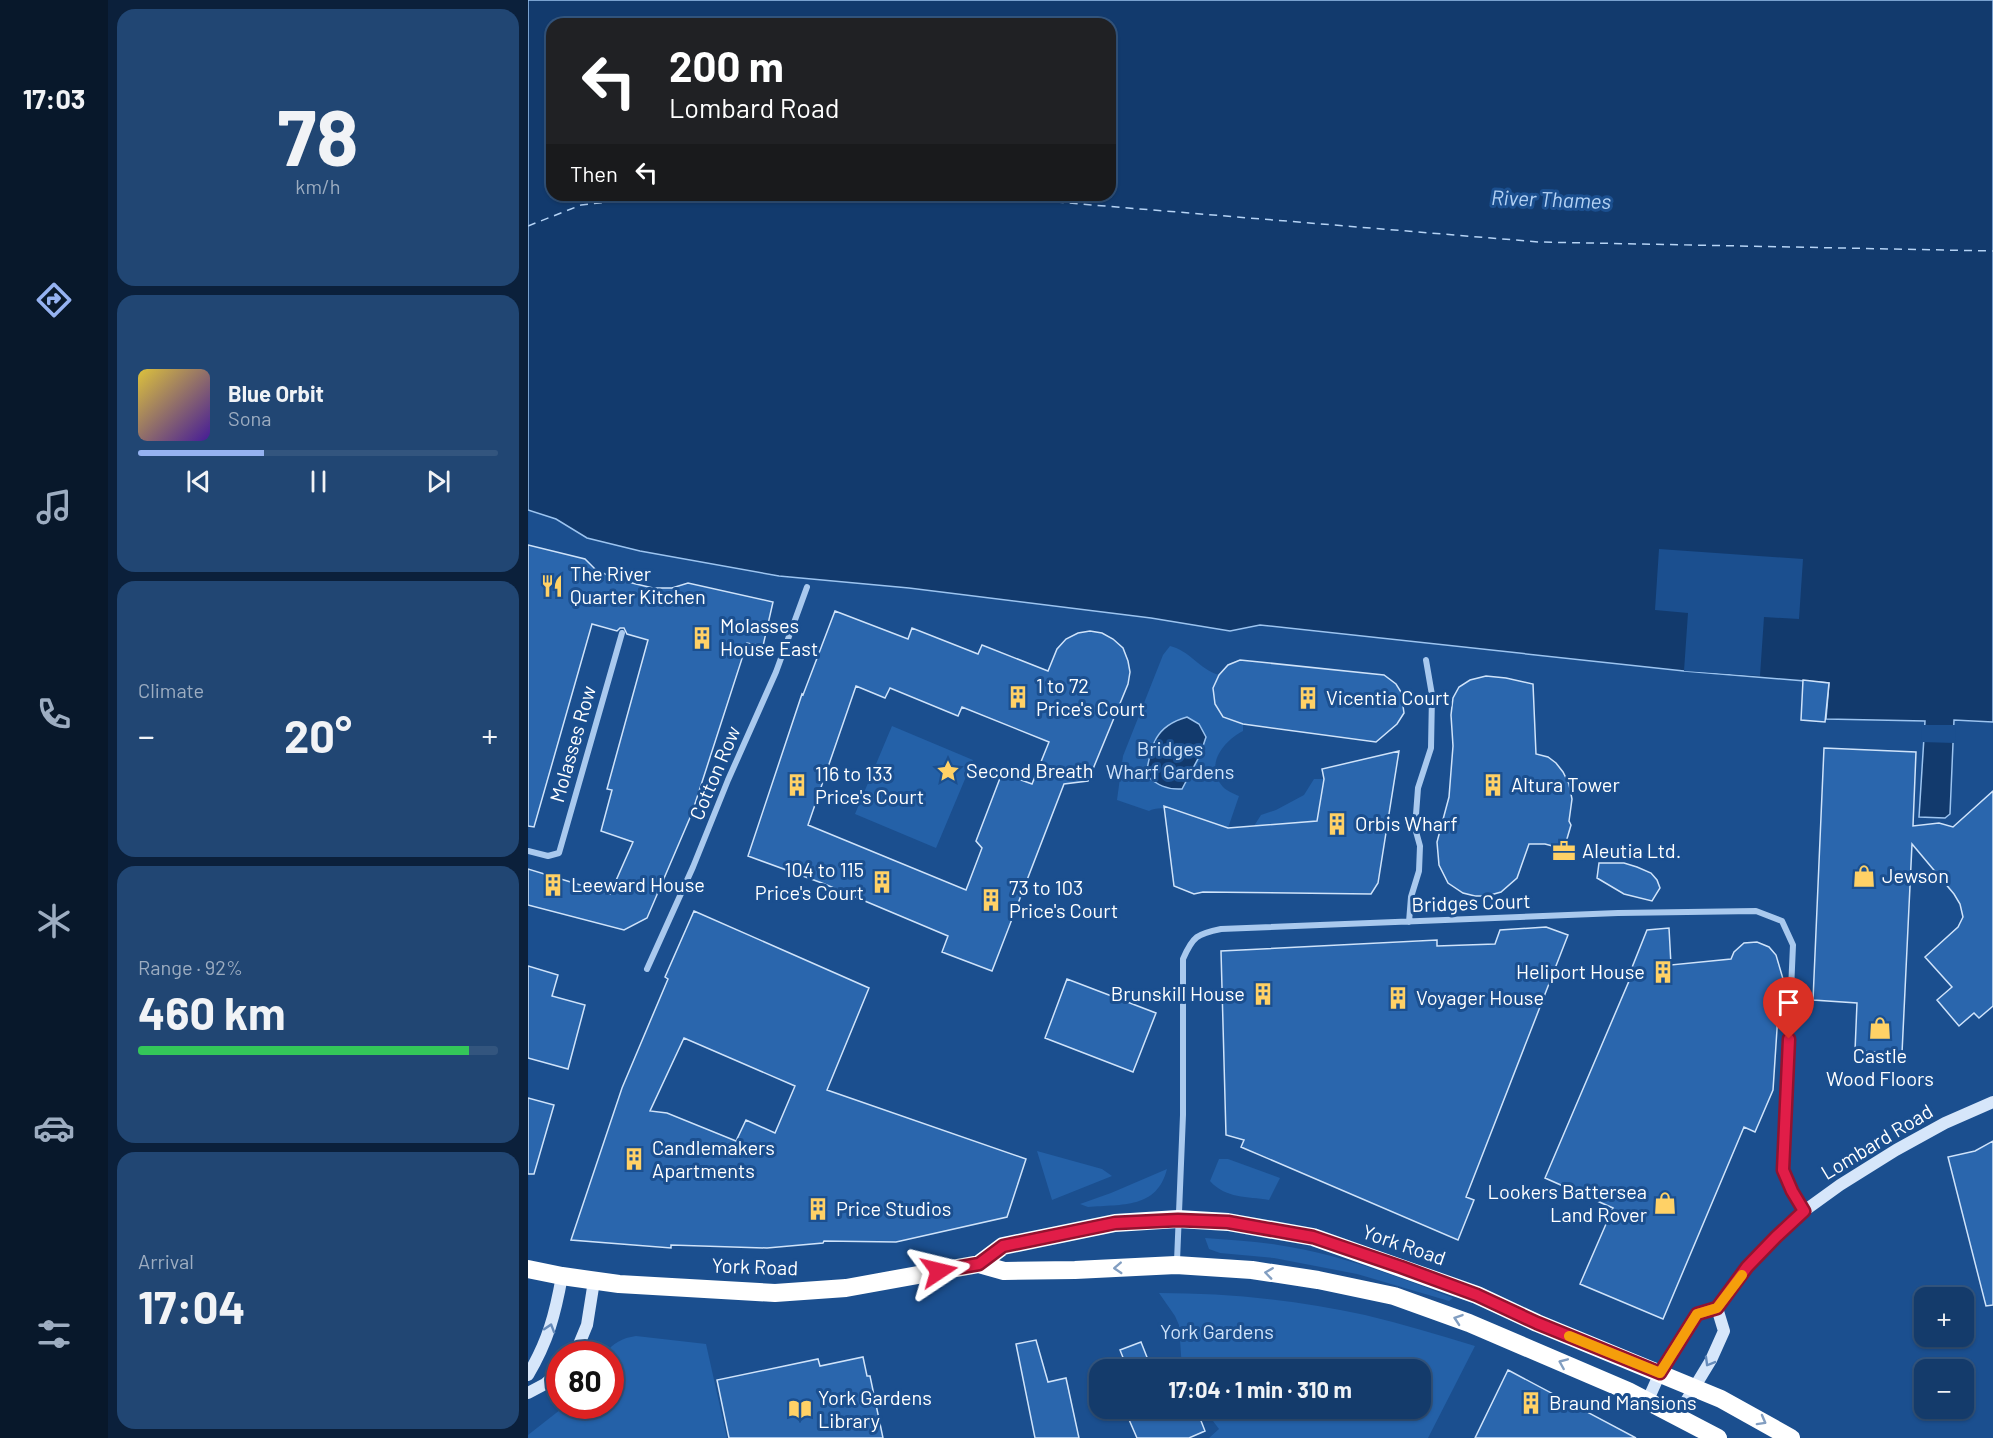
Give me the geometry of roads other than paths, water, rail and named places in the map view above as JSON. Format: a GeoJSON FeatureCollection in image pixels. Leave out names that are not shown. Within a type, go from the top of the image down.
{"type":"FeatureCollection","features":[{"type":"Feature","properties":{"kind":"highway","name":"York Road"},"geometry":{"type":"LineString","coordinates":[[979,1264],[1003,1246],[1115,1223],[1178,1220],[1228,1222],[1313,1237],[1477,1295],[1537,1323],[1721,1399],[1791,1438]]}},
{"type":"Feature","properties":{"kind":"highway","name":"York Road"},"geometry":{"type":"LineString","coordinates":[[528,1269],[619,1284],[764,1293],[811,1292],[846,1288],[979,1264],[1004,1271],[1176,1265],[1252,1270],[1318,1280],[1394,1296],[1469,1323],[1593,1375],[1718,1438]]}},
{"type":"Feature","properties":{"kind":"main road","name":"Lombard Road"},"geometry":{"type":"LineString","coordinates":[[1647,1402],[1660,1373],[1697,1314],[1717,1308],[1747,1267],[1804,1211],[1896,1150],[1945,1123],[1993,1102]]}},
{"type":"Feature","properties":{"kind":"main road"},"geometry":{"type":"LineString","coordinates":[[528,1375],[550,1331],[562,1276]]}},
{"type":"Feature","properties":{"kind":"main road"},"geometry":{"type":"LineString","coordinates":[[580,1341],[587,1325],[594,1281]]}},
{"type":"Feature","properties":{"kind":"main road"},"geometry":{"type":"LineString","coordinates":[[1677,1416],[1711,1359],[1724,1331],[1717,1308]]}},
{"type":"Feature","properties":{"kind":"main road"},"geometry":{"type":"LineString","coordinates":[[528,1393],[546,1383]]}},
{"type":"Feature","properties":{"kind":"street","name":"Cotton Row"},"geometry":{"type":"LineString","coordinates":[[647,969],[697,859],[728,780],[776,672],[807,587]]}},
{"type":"Feature","properties":{"kind":"street","name":"Molasses Row"},"geometry":{"type":"LineString","coordinates":[[528,851],[548,856],[559,853],[622,633]]}},
{"type":"Feature","properties":{"kind":"street"},"geometry":{"type":"LineString","coordinates":[[1409,922],[1411,897],[1419,871],[1420,846],[1416,828],[1418,788],[1431,748],[1432,695],[1426,660]]}},
{"type":"Feature","properties":{"kind":"street","name":"Bridges Court"},"geometry":{"type":"LineString","coordinates":[[1176,1265],[1183,1115],[1183,959],[1191,941],[1202,933],[1221,929],[1618,913],[1756,911],[1782,921],[1793,945],[1783,1170],[1804,1211]]}},
{"type":"Feature","properties":{"kind":"water","name":"River Thames"},"geometry":{"type":"Polygon","coordinates":[[[528,0],[1993,0],[1993,722],[1954,720],[1950,814],[1945,818],[1919,817],[1925,721],[1826,719],[1829,683],[1684,671],[1260,625],[1230,631],[1151,618],[909,588],[779,576],[640,551],[587,538],[556,519],[528,510],[528,0]]]}},
{"type":"Feature","properties":{"kind":"water"},"geometry":{"type":"Polygon","coordinates":[[[1187,717],[1199,724],[1206,737],[1200,755],[1182,789],[1167,788],[1146,775],[1150,755],[1161,731],[1187,717]]]}},
{"type":"Feature","properties":{"kind":"place","name":"The River Quarter Kitchen"},"geometry":{"type":"Point","coordinates":[552,586]}},
{"type":"Feature","properties":{"kind":"place","name":"Molasses House East"},"geometry":{"type":"Point","coordinates":[702,638]}},
{"type":"Feature","properties":{"kind":"place","name":"1 to 72 Price's Court"},"geometry":{"type":"Point","coordinates":[1018,697]}},
{"type":"Feature","properties":{"kind":"place","name":"Vicentia Court"},"geometry":{"type":"Point","coordinates":[1308,698]}},
{"type":"Feature","properties":{"kind":"place","name":"Second Breath"},"geometry":{"type":"Point","coordinates":[948,771]}},
{"type":"Feature","properties":{"kind":"place","name":"116 to 133 Price's Court"},"geometry":{"type":"Point","coordinates":[797,785]}},
{"type":"Feature","properties":{"kind":"place","name":"Altura Tower"},"geometry":{"type":"Point","coordinates":[1493,785]}},
{"type":"Feature","properties":{"kind":"place","name":"Orbis Wharf"},"geometry":{"type":"Point","coordinates":[1337,824]}},
{"type":"Feature","properties":{"kind":"place","name":"Aleutia Ltd."},"geometry":{"type":"Point","coordinates":[1564,851]}},
{"type":"Feature","properties":{"kind":"place","name":"Jewson"},"geometry":{"type":"Point","coordinates":[1864,876]}},
{"type":"Feature","properties":{"kind":"place","name":"104 to 115 Price's Court"},"geometry":{"type":"Point","coordinates":[882,882]}},
{"type":"Feature","properties":{"kind":"place","name":"Leeward House"},"geometry":{"type":"Point","coordinates":[553,885]}},
{"type":"Feature","properties":{"kind":"place","name":"73 to 103 Price's Court"},"geometry":{"type":"Point","coordinates":[991,900]}},
{"type":"Feature","properties":{"kind":"place","name":"Heliport House"},"geometry":{"type":"Point","coordinates":[1663,972]}},
{"type":"Feature","properties":{"kind":"place","name":"Brunskill House"},"geometry":{"type":"Point","coordinates":[1263,994]}},
{"type":"Feature","properties":{"kind":"place","name":"Voyager House"},"geometry":{"type":"Point","coordinates":[1398,998]}},
{"type":"Feature","properties":{"kind":"place","name":"Castle Wood Floors"},"geometry":{"type":"Point","coordinates":[1880,1028]}},
{"type":"Feature","properties":{"kind":"place","name":"Candlemakers Apartments"},"geometry":{"type":"Point","coordinates":[634,1159]}},
{"type":"Feature","properties":{"kind":"place","name":"Lookers Battersea Land Rover"},"geometry":{"type":"Point","coordinates":[1665,1203]}},
{"type":"Feature","properties":{"kind":"place","name":"Price Studios"},"geometry":{"type":"Point","coordinates":[818,1209]}},
{"type":"Feature","properties":{"kind":"place","name":"Braund Mansions"},"geometry":{"type":"Point","coordinates":[1531,1403]}},
{"type":"Feature","properties":{"kind":"place","name":"York Gardens Library"},"geometry":{"type":"Point","coordinates":[800,1409]}},
{"type":"Feature","properties":{"kind":"park label","name":"Bridges Wharf Gardens"},"geometry":{"type":"Point","coordinates":[1170,760]}},
{"type":"Feature","properties":{"kind":"park label","name":"York Gardens"},"geometry":{"type":"Point","coordinates":[1217,1332]}}]}
